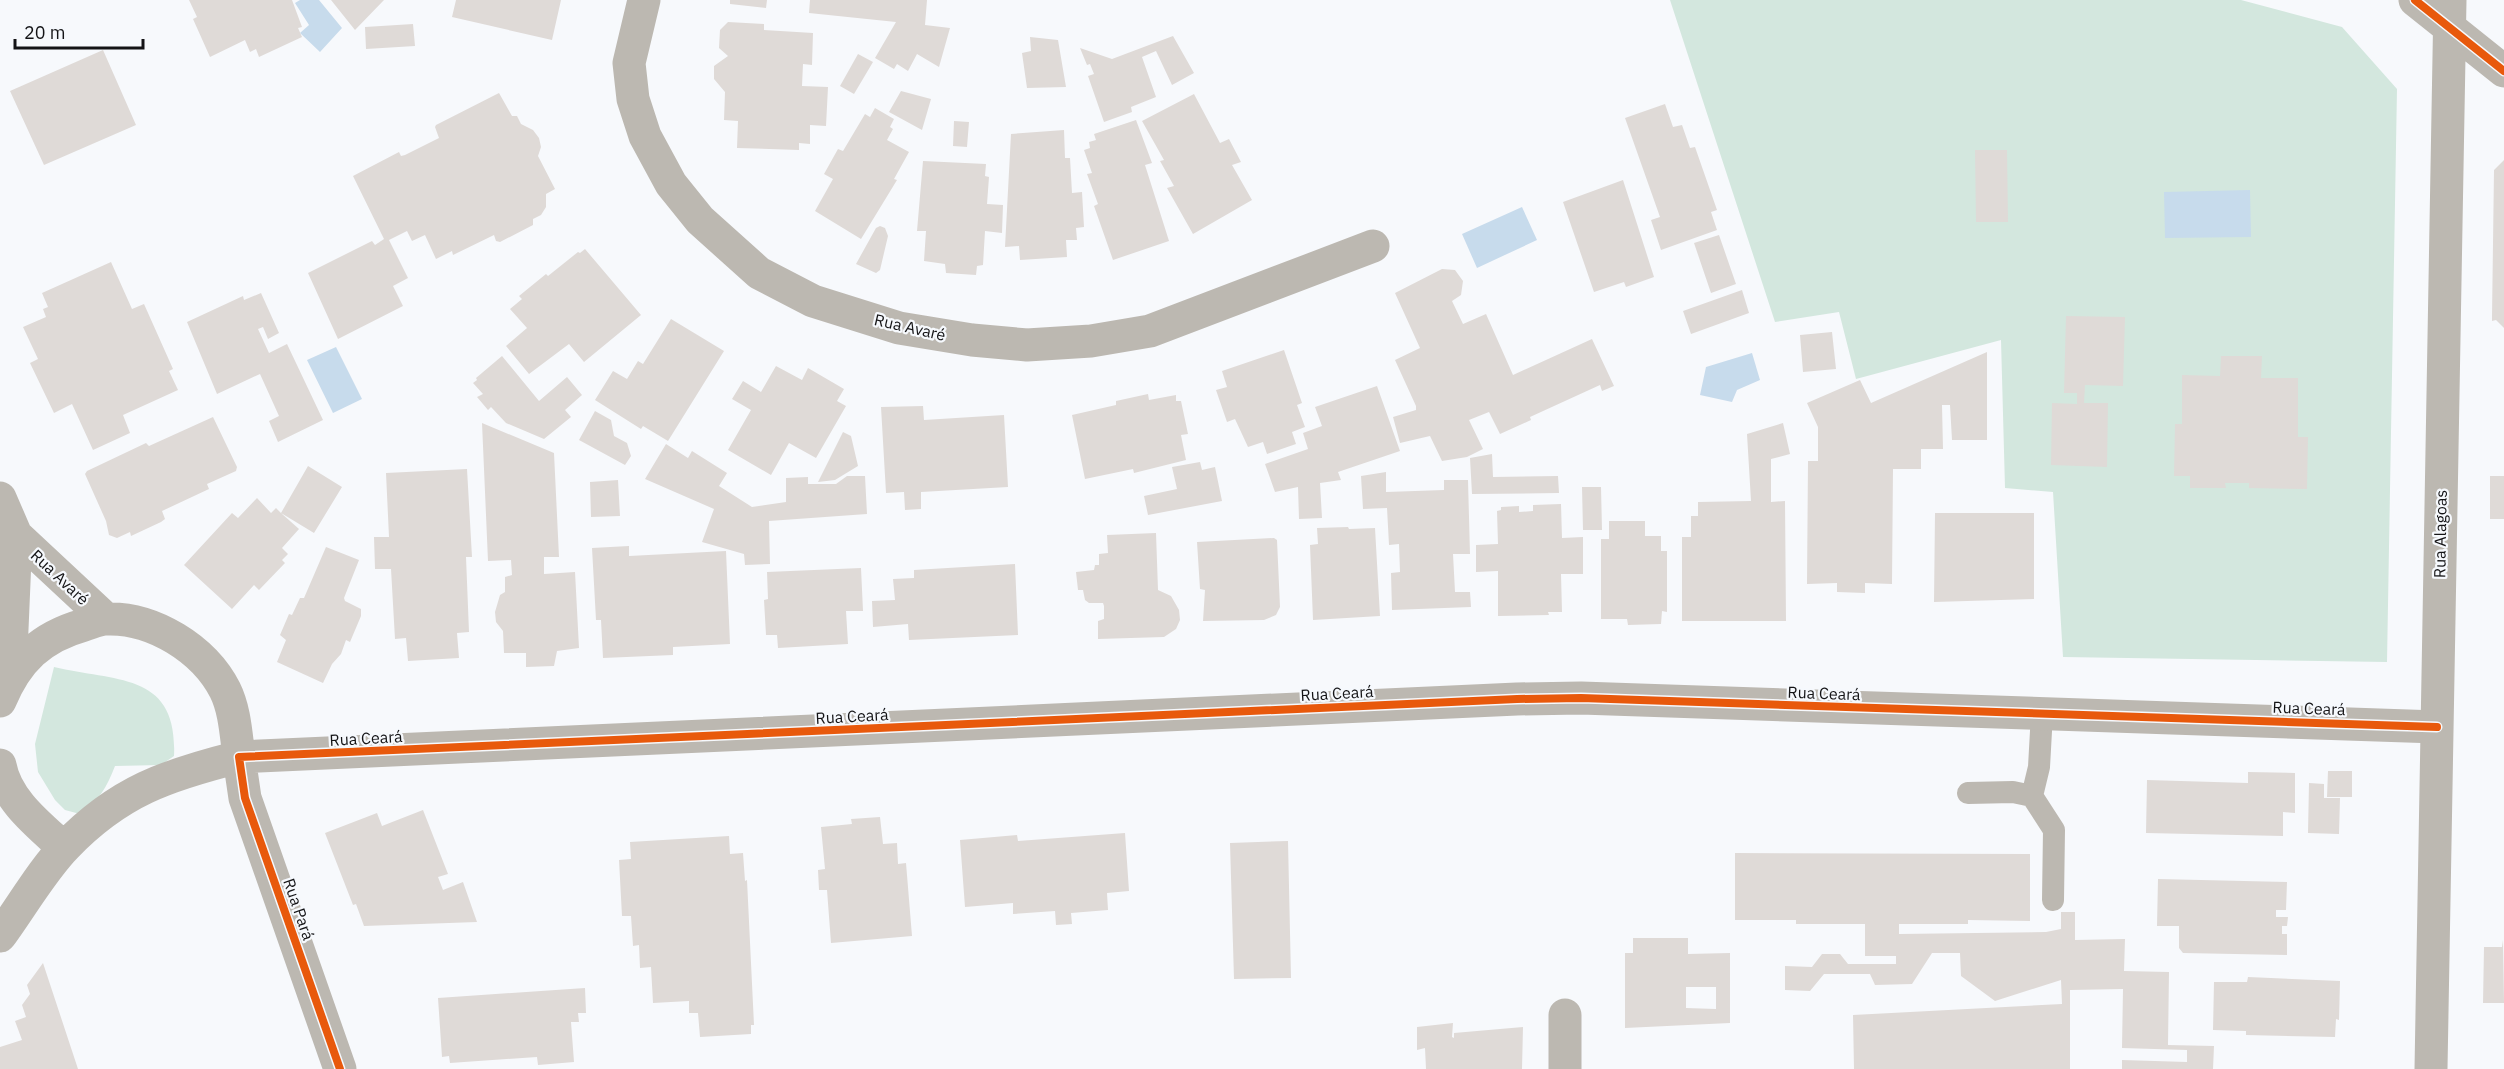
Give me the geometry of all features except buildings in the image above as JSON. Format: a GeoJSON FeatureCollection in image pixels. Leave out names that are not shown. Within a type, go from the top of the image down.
{"type":"FeatureCollection","features":[{"type":"Feature","properties":{"kind":"street","name":"Rua Avaré"},"geometry":{"type":"LineString","coordinates":[[644,0],[629,63],[633,99],[645,136],[660,165],[671,184],[708,228],[759,273],[813,301],[899,328],[972,340],[1027,345],[1091,341],[1150,331],[1373,246]]}},
{"type":"Feature","properties":{"kind":"street"},"geometry":{"type":"LineString","coordinates":[[2415,0],[2450,14],[2504,71]]}},
{"type":"Feature","properties":{"kind":"street","name":"Rua Alagoas"},"geometry":{"type":"LineString","coordinates":[[2431,1069],[2450,14]]}},
{"type":"Feature","properties":{"kind":"street","name":"Rua Avaré"},"geometry":{"type":"LineString","coordinates":[[0,498],[16,535],[105,618]]}},
{"type":"Feature","properties":{"kind":"street","name":"Rua Avaré"},"geometry":{"type":"LineString","coordinates":[[5,689],[16,535]]}},
{"type":"Feature","properties":{"kind":"street"},"geometry":{"type":"LineString","coordinates":[[5,689],[37,646],[72,628],[105,618]]}},
{"type":"Feature","properties":{"kind":"street","name":"Rua Pará"},"geometry":{"type":"LineString","coordinates":[[105,618],[140,624],[171,634],[200,657],[225,690],[235,721],[245,798],[340,1069]]}},
{"type":"Feature","properties":{"kind":"street","name":"Rua Ceará"},"geometry":{"type":"LineString","coordinates":[[64,848],[90,823],[122,799],[183,771],[239,757],[1517,699],[1581,698],[2437,727]]}},
{"type":"Feature","properties":{"kind":"street"},"geometry":{"type":"LineString","coordinates":[[0,765],[1,773],[18,802],[64,848],[0,936]]}},
{"type":"Feature","properties":{"kind":"street"},"geometry":{"type":"LineString","coordinates":[[1565,1015],[1565,1069]]}},
{"type":"Feature","properties":{"kind":"lane"},"geometry":{"type":"LineString","coordinates":[[2031,796],[2039,767],[2042,713]]}},
{"type":"Feature","properties":{"kind":"lane"},"geometry":{"type":"LineString","coordinates":[[1968,793],[2013,792],[2031,796],[2054,830],[2053,900]]}},
{"type":"Feature","properties":{"kind":"green space"},"geometry":{"type":"Polygon","coordinates":[[[1670,0],[2241,0],[2342,27],[2397,89],[2387,662],[2063,657],[2053,492],[2005,488],[2001,340],[1856,379],[1839,312],[1775,322],[1670,0]]]}},
{"type":"Feature","properties":{"kind":"green space"},"geometry":{"type":"Polygon","coordinates":[[[54,667],[121,680],[139,686],[154,695],[166,709],[173,729],[174,756],[161,765],[115,766],[102,793],[87,809],[80,814],[65,810],[55,800],[38,772],[35,744],[54,667]]]}},
{"type":"Feature","properties":{"kind":"water"},"geometry":{"type":"Polygon","coordinates":[[[300,0],[319,0],[342,28],[320,52],[300,33],[309,25],[295,3],[300,0]]]}},
{"type":"Feature","properties":{"kind":"water"},"geometry":{"type":"Polygon","coordinates":[[[2250,190],[2251,237],[2165,238],[2164,192],[2250,190]]]}},
{"type":"Feature","properties":{"kind":"water"},"geometry":{"type":"Polygon","coordinates":[[[1522,207],[1537,240],[1477,268],[1462,234],[1522,207]]]}},
{"type":"Feature","properties":{"kind":"water"},"geometry":{"type":"Polygon","coordinates":[[[336,347],[362,399],[333,413],[307,360],[336,347]]]}},
{"type":"Feature","properties":{"kind":"water"},"geometry":{"type":"Polygon","coordinates":[[[1752,353],[1760,380],[1737,390],[1732,402],[1700,395],[1706,367],[1752,353]]]}},
{"type":"Feature","properties":{"kind":"cycle path"},"geometry":{"type":"LineString","coordinates":[[2415,0],[2504,71]]}},
{"type":"Feature","properties":{"kind":"cycle path"},"geometry":{"type":"LineString","coordinates":[[340,1069],[245,798],[239,757],[1517,699],[1581,698],[2437,727]]}}]}
